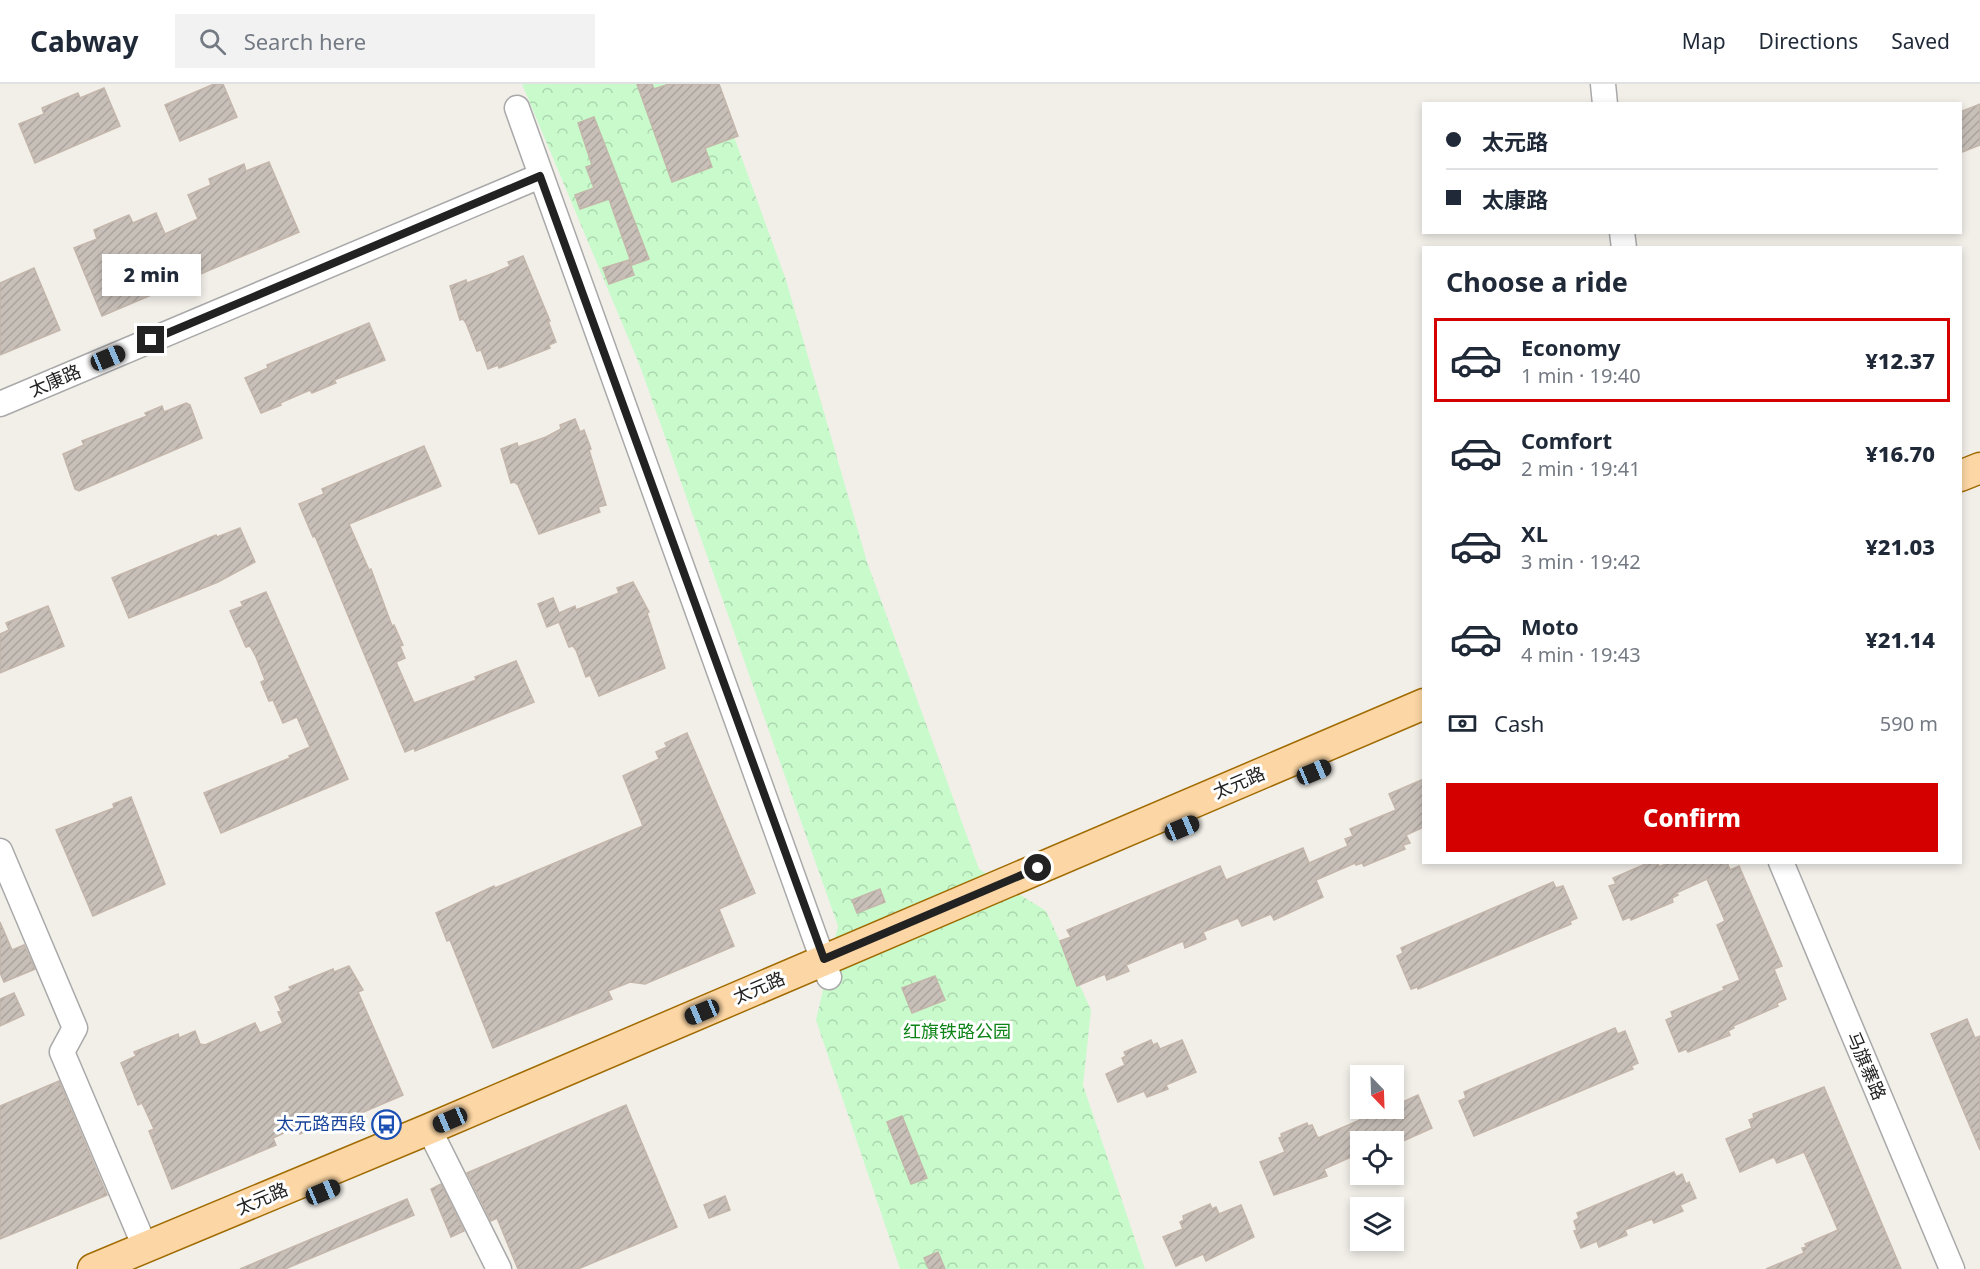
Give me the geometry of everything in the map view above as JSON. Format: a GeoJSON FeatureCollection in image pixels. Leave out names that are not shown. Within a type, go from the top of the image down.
{"type":"FeatureCollection","features":[{"type":"Feature","properties":{"kind":"main road"},"geometry":{"type":"LineString","coordinates":[[1962,475],[1980,468]]}},
{"type":"Feature","properties":{"kind":"main road"},"geometry":{"type":"LineString","coordinates":[[1962,497],[1980,490]]}},
{"type":"Feature","properties":{"kind":"main road","name":"太元路"},"geometry":{"type":"LineString","coordinates":[[93,1269],[143,1258],[432,1137],[827,968],[1422,705]]}},
{"type":"Feature","properties":{"kind":"main road","name":"太元路"},"geometry":{"type":"LineString","coordinates":[[827,968],[1422,726]]}},
{"type":"Feature","properties":{"kind":"street"},"geometry":{"type":"LineString","coordinates":[[1603,84],[1605,102]]}},
{"type":"Feature","properties":{"kind":"street"},"geometry":{"type":"LineString","coordinates":[[517,108],[827,968]]}},
{"type":"Feature","properties":{"kind":"street","name":"太康路"},"geometry":{"type":"LineString","coordinates":[[0,404],[540,176]]}},
{"type":"Feature","properties":{"kind":"street"},"geometry":{"type":"LineString","coordinates":[[0,851],[75,1028],[62,1052],[143,1258]]}},
{"type":"Feature","properties":{"kind":"street","name":"马旗寨路"},"geometry":{"type":"LineString","coordinates":[[1782,864],[1952,1269]]}},
{"type":"Feature","properties":{"kind":"street","name":"马旗寨路"},"geometry":{"type":"LineString","coordinates":[[1799,864],[1970,1269]]}},
{"type":"Feature","properties":{"kind":"street"},"geometry":{"type":"LineString","coordinates":[[432,1137],[499,1269]]}},
{"type":"Feature","properties":{"kind":"green space","name":"红旗铁路公园"},"geometry":{"type":"Polygon","coordinates":[[[522,84],[715,84],[786,280],[867,562],[979,869],[1046,911],[1091,1010],[1083,1085],[1145,1269],[900,1269],[816,1020],[838,926],[640,366],[522,84]]]}},
{"type":"Feature","properties":{"kind":"building"},"geometry":{"type":"Polygon","coordinates":[[[214,84],[223,84],[237,117],[180,141],[165,105],[214,84]]]}},
{"type":"Feature","properties":{"kind":"building"},"geometry":{"type":"Polygon","coordinates":[[[637,84],[652,84],[654,89],[669,84],[719,84],[738,136],[705,148],[712,167],[672,182],[637,84]]]}},
{"type":"Feature","properties":{"kind":"building"},"geometry":{"type":"Polygon","coordinates":[[[104,88],[120,126],[35,163],[19,124],[44,114],[42,108],[78,93],[80,98],[104,88]]]}},
{"type":"Feature","properties":{"kind":"building"},"geometry":{"type":"Polygon","coordinates":[[[1980,104],[1980,145],[1962,152],[1962,111],[1980,104]]]}},
{"type":"Feature","properties":{"kind":"building"},"geometry":{"type":"Polygon","coordinates":[[[594,117],[649,259],[632,265],[609,199],[580,209],[575,195],[594,188],[586,167],[592,165],[578,123],[594,117]]]}},
{"type":"Feature","properties":{"kind":"building"},"geometry":{"type":"Polygon","coordinates":[[[269,162],[299,232],[102,316],[74,248],[97,239],[94,230],[129,215],[133,223],[156,213],[165,234],[198,219],[188,195],[211,185],[209,179],[244,164],[246,171],[269,162]]]}},
{"type":"Feature","properties":{"kind":"building"},"geometry":{"type":"Polygon","coordinates":[[[523,256],[550,321],[548,321],[556,342],[549,345],[550,348],[499,368],[498,365],[488,369],[481,350],[477,351],[466,323],[463,319],[460,320],[450,286],[466,280],[467,283],[494,273],[510,266],[508,262],[523,256]]]}},
{"type":"Feature","properties":{"kind":"building"},"geometry":{"type":"Polygon","coordinates":[[[629,260],[634,275],[609,284],[603,268],[629,260]]]}},
{"type":"Feature","properties":{"kind":"building"},"geometry":{"type":"Polygon","coordinates":[[[34,268],[60,330],[0,355],[0,283],[34,268]]]}},
{"type":"Feature","properties":{"kind":"building"},"geometry":{"type":"Polygon","coordinates":[[[369,323],[385,360],[334,380],[336,383],[312,393],[310,390],[261,413],[245,378],[268,368],[267,365],[369,323]]]}},
{"type":"Feature","properties":{"kind":"building"},"geometry":{"type":"Polygon","coordinates":[[[186,403],[190,405],[202,438],[79,491],[75,489],[63,454],[84,445],[82,441],[147,416],[145,413],[162,406],[164,412],[186,403]]]}},
{"type":"Feature","properties":{"kind":"building"},"geometry":{"type":"Polygon","coordinates":[[[575,419],[580,432],[584,430],[591,449],[589,450],[606,505],[598,507],[600,512],[539,534],[518,485],[511,483],[501,449],[517,443],[518,447],[546,437],[561,429],[560,425],[575,419]]]}},
{"type":"Feature","properties":{"kind":"building"},"geometry":{"type":"Polygon","coordinates":[[[424,446],[441,486],[349,524],[369,570],[371,569],[392,626],[394,625],[403,645],[400,646],[405,658],[396,662],[414,703],[476,680],[475,677],[516,661],[534,702],[415,751],[414,748],[405,752],[315,536],[313,537],[299,504],[324,494],[322,489],[424,446]]]}},
{"type":"Feature","properties":{"kind":"building"},"geometry":{"type":"Polygon","coordinates":[[[240,528],[255,562],[218,582],[129,618],[112,578],[216,535],[217,537],[240,528]]]}},
{"type":"Feature","properties":{"kind":"building"},"geometry":{"type":"Polygon","coordinates":[[[633,582],[649,612],[647,613],[665,668],[599,696],[590,675],[586,677],[576,650],[573,646],[569,647],[559,622],[547,627],[538,604],[553,598],[559,613],[575,606],[576,610],[619,593],[617,588],[633,582]]]}},
{"type":"Feature","properties":{"kind":"building"},"geometry":{"type":"Polygon","coordinates":[[[266,592],[348,779],[221,833],[204,793],[290,758],[289,756],[310,747],[297,717],[283,723],[273,700],[269,701],[261,682],[265,680],[256,657],[250,646],[246,647],[230,611],[243,606],[241,602],[266,592]]]}},
{"type":"Feature","properties":{"kind":"building"},"geometry":{"type":"Polygon","coordinates":[[[48,606],[64,646],[0,673],[0,634],[9,630],[6,623],[48,606]]]}},
{"type":"Feature","properties":{"kind":"building"},"geometry":{"type":"Polygon","coordinates":[[[687,733],[755,893],[719,909],[734,946],[645,984],[630,982],[608,991],[612,999],[493,1048],[450,940],[447,941],[436,913],[494,886],[495,888],[643,826],[623,776],[659,759],[656,752],[667,747],[665,743],[687,733]]]}},
{"type":"Feature","properties":{"kind":"building"},"geometry":{"type":"Polygon","coordinates":[[[1422,780],[1422,828],[1406,835],[1410,843],[1403,845],[1405,849],[1364,866],[1362,863],[1356,865],[1355,863],[1316,880],[1323,897],[1274,920],[1271,914],[1242,926],[1238,918],[1203,932],[1206,939],[1185,948],[1183,941],[1126,965],[1129,971],[1107,980],[1105,974],[1077,986],[1060,941],[1071,937],[1067,930],[1220,866],[1226,880],[1303,848],[1309,863],[1348,846],[1345,839],[1353,836],[1350,829],[1396,810],[1389,794],[1422,780]]]}},
{"type":"Feature","properties":{"kind":"building"},"geometry":{"type":"Polygon","coordinates":[[[131,797],[165,884],[93,916],[56,830],[114,808],[113,804],[131,797]]]}},
{"type":"Feature","properties":{"kind":"building"},"geometry":{"type":"Polygon","coordinates":[[[1645,864],[1658,864],[1659,867],[1666,864],[1728,864],[1730,870],[1739,866],[1782,966],[1774,969],[1786,999],[1777,1003],[1778,1006],[1733,1026],[1734,1028],[1728,1031],[1730,1035],[1688,1052],[1686,1049],[1679,1052],[1666,1020],[1673,1017],[1671,1012],[1724,990],[1723,987],[1740,980],[1717,925],[1725,921],[1707,879],[1676,893],[1678,895],[1672,898],[1673,902],[1631,920],[1630,917],[1623,920],[1609,886],[1616,884],[1613,878],[1645,864]]]}},
{"type":"Feature","properties":{"kind":"building"},"geometry":{"type":"Polygon","coordinates":[[[1553,882],[1556,888],[1563,886],[1577,918],[1570,921],[1571,924],[1418,989],[1417,987],[1411,989],[1397,956],[1403,953],[1401,948],[1553,882]]]}},
{"type":"Feature","properties":{"kind":"building"},"geometry":{"type":"Polygon","coordinates":[[[880,889],[885,902],[857,913],[852,900],[880,889]]]}},
{"type":"Feature","properties":{"kind":"building"},"geometry":{"type":"Polygon","coordinates":[[[0,922],[12,950],[24,945],[35,969],[4,982],[0,973],[0,922]]]}},
{"type":"Feature","properties":{"kind":"building"},"geometry":{"type":"Polygon","coordinates":[[[349,966],[363,990],[358,992],[403,1095],[317,1132],[315,1127],[300,1134],[297,1127],[273,1138],[276,1145],[172,1189],[149,1131],[154,1129],[142,1103],[138,1105],[121,1063],[136,1056],[134,1052],[178,1034],[179,1038],[195,1031],[200,1044],[205,1045],[255,1023],[260,1033],[283,1023],[275,997],[291,990],[289,987],[333,969],[334,972],[349,966]]]}},
{"type":"Feature","properties":{"kind":"building"},"geometry":{"type":"Polygon","coordinates":[[[935,976],[945,1000],[912,1013],[902,988],[935,976]]]}},
{"type":"Feature","properties":{"kind":"building"},"geometry":{"type":"Polygon","coordinates":[[[14,993],[24,1015],[0,1026],[0,999],[14,993]]]}},
{"type":"Feature","properties":{"kind":"building"},"geometry":{"type":"Polygon","coordinates":[[[1967,1019],[1975,1038],[1980,1036],[1980,1150],[1931,1034],[1967,1019]]]}},
{"type":"Feature","properties":{"kind":"building"},"geometry":{"type":"Polygon","coordinates":[[[1615,1028],[1618,1034],[1625,1031],[1638,1063],[1631,1066],[1633,1069],[1474,1136],[1459,1101],[1466,1098],[1464,1092],[1615,1028]]]}},
{"type":"Feature","properties":{"kind":"building"},"geometry":{"type":"Polygon","coordinates":[[[1151,1040],[1153,1045],[1157,1043],[1160,1049],[1182,1040],[1196,1072],[1166,1085],[1168,1089],[1147,1097],[1144,1091],[1118,1102],[1106,1074],[1125,1065],[1122,1058],[1126,1056],[1124,1052],[1151,1040]]]}},
{"type":"Feature","properties":{"kind":"building"},"geometry":{"type":"Polygon","coordinates":[[[59,1081],[107,1195],[0,1239],[0,1106],[59,1081]]]}},
{"type":"Feature","properties":{"kind":"building"},"geometry":{"type":"Polygon","coordinates":[[[1824,1087],[1901,1269],[1766,1269],[1804,1253],[1802,1248],[1807,1247],[1805,1244],[1838,1230],[1804,1152],[1777,1163],[1774,1157],[1740,1172],[1726,1139],[1752,1128],[1749,1120],[1754,1118],[1753,1114],[1824,1087]]]}},
{"type":"Feature","properties":{"kind":"building"},"geometry":{"type":"Polygon","coordinates":[[[1418,1095],[1432,1128],[1404,1141],[1404,1131],[1350,1131],[1350,1157],[1324,1169],[1327,1176],[1274,1195],[1260,1162],[1285,1152],[1279,1138],[1282,1137],[1281,1134],[1307,1123],[1308,1126],[1312,1125],[1318,1138],[1360,1119],[1404,1119],[1404,1101],[1418,1095]]]}},
{"type":"Feature","properties":{"kind":"building"},"geometry":{"type":"Polygon","coordinates":[[[626,1105],[677,1227],[578,1269],[518,1269],[497,1218],[491,1221],[467,1173],[626,1105]]]}},
{"type":"Feature","properties":{"kind":"building"},"geometry":{"type":"Polygon","coordinates":[[[902,1116],[927,1178],[911,1184],[887,1122],[902,1116]]]}},
{"type":"Feature","properties":{"kind":"building"},"geometry":{"type":"Polygon","coordinates":[[[1674,1172],[1676,1177],[1682,1174],[1686,1184],[1689,1182],[1696,1198],[1680,1205],[1683,1211],[1654,1223],[1652,1219],[1625,1230],[1627,1235],[1599,1247],[1597,1241],[1581,1248],[1574,1231],[1577,1230],[1574,1221],[1579,1218],[1577,1213],[1674,1172]]]}},
{"type":"Feature","properties":{"kind":"building"},"geometry":{"type":"Polygon","coordinates":[[[441,1184],[464,1231],[451,1237],[431,1189],[441,1184]]]}},
{"type":"Feature","properties":{"kind":"building"},"geometry":{"type":"Polygon","coordinates":[[[725,1196],[730,1210],[709,1218],[704,1205],[725,1196]]]}},
{"type":"Feature","properties":{"kind":"building"},"geometry":{"type":"Polygon","coordinates":[[[407,1199],[414,1215],[285,1269],[240,1269],[407,1199]]]}},
{"type":"Feature","properties":{"kind":"building"},"geometry":{"type":"Polygon","coordinates":[[[1210,1204],[1212,1209],[1216,1207],[1219,1214],[1241,1205],[1254,1237],[1206,1261],[1203,1254],[1176,1266],[1163,1237],[1183,1229],[1180,1222],[1184,1220],[1183,1216],[1210,1204]]]}},
{"type":"Feature","properties":{"kind":"building"},"geometry":{"type":"Polygon","coordinates":[[[938,1252],[945,1269],[929,1269],[924,1258],[938,1252]]]}},
{"type":"Feature","properties":{"kind":"place","name":"太元路西段"},"geometry":{"type":"Point","coordinates":[387,1124]}},
{"type":"Feature","properties":{"kind":"route"},"geometry":{"type":"LineString","coordinates":[[151,340],[540,176],[824,959],[1038,868]]}}]}
